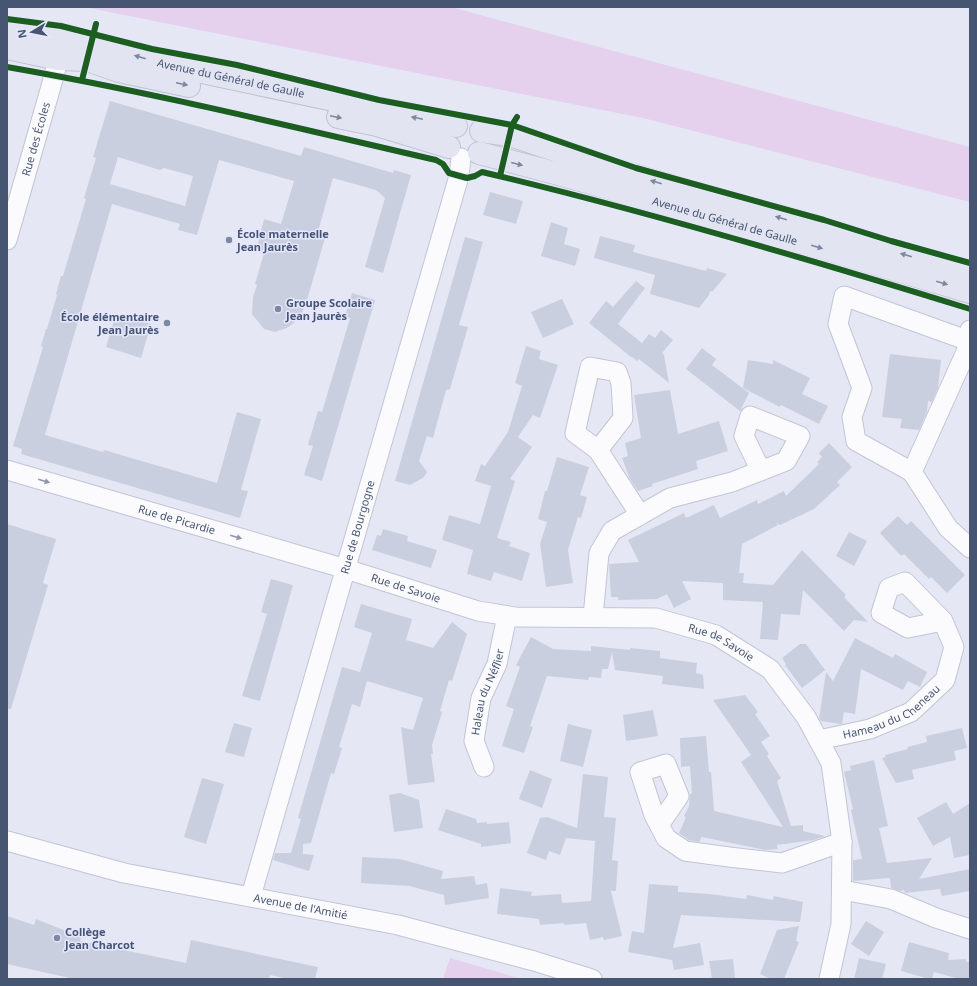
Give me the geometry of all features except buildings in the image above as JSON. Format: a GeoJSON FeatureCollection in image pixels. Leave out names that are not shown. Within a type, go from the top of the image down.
{"type":"FeatureCollection","features":[{"type":"Feature","properties":{"kind":"main road","name":"Avenue du Général de Gaulle"},"geometry":{"type":"LineString","coordinates":[[7,33],[59,49]]}},
{"type":"Feature","properties":{"kind":"main road","name":"Avenue du Général de Gaulle"},"geometry":{"type":"LineString","coordinates":[[7,48],[59,49],[91,43],[817,246],[970,292]]}},
{"type":"Feature","properties":{"kind":"main road","name":"Avenue du Général de Gaulle"},"geometry":{"type":"LineString","coordinates":[[461,146],[483,145],[484,140],[481,131],[510,135],[612,169],[970,274]]}},
{"type":"Feature","properties":{"kind":"street","name":"Rue des Écoles"},"geometry":{"type":"LineString","coordinates":[[7,240],[59,49]]}},
{"type":"Feature","properties":{"kind":"street","name":"Rue de Bourgogne"},"geometry":{"type":"LineString","coordinates":[[251,896],[459,176],[461,146]]}},
{"type":"Feature","properties":{"kind":"street"},"geometry":{"type":"LineString","coordinates":[[912,472],[966,352],[969,336],[844,296],[838,324],[862,388],[852,417],[856,441],[912,472],[948,528],[970,548]]}},
{"type":"Feature","properties":{"kind":"street"},"geometry":{"type":"LineString","coordinates":[[598,450],[640,515]]}},
{"type":"Feature","properties":{"kind":"street","name":"Rue de Picardie"},"geometry":{"type":"LineString","coordinates":[[7,470],[346,569]]}},
{"type":"Feature","properties":{"kind":"street"},"geometry":{"type":"LineString","coordinates":[[593,617],[599,553],[612,531],[670,498],[732,482],[761,471]]}},
{"type":"Feature","properties":{"kind":"street","name":"Rue de Savoie"},"geometry":{"type":"LineString","coordinates":[[346,569],[478,611],[507,616],[656,618],[716,635],[770,669],[806,717],[831,763],[842,842],[842,890],[841,924],[829,979]]}},
{"type":"Feature","properties":{"kind":"street","name":"Haleau du Néflier"},"geometry":{"type":"LineString","coordinates":[[484,767],[474,741],[481,698],[497,664],[507,616]]}},
{"type":"Feature","properties":{"kind":"street","name":"Hameau du Cheneau"},"geometry":{"type":"LineString","coordinates":[[818,740],[870,730],[911,712],[946,680],[954,647],[943,621]]}},
{"type":"Feature","properties":{"kind":"street"},"geometry":{"type":"LineString","coordinates":[[659,825],[666,838],[685,851],[729,858],[782,863],[842,842]]}},
{"type":"Feature","properties":{"kind":"street","name":"Avenue de l'Amitié"},"geometry":{"type":"LineString","coordinates":[[7,841],[124,873],[398,925],[534,961],[592,979]]}},
{"type":"Feature","properties":{"kind":"street"},"geometry":{"type":"LineString","coordinates":[[842,890],[891,899],[936,918],[970,929]]}},
{"type":"Feature","properties":{"kind":"shaded area"},"geometry":{"type":"Polygon","coordinates":[[[84,7],[451,7],[970,147],[970,202],[643,118],[84,7]]]}},
{"type":"Feature","properties":{"kind":"shaded area"},"geometry":{"type":"Polygon","coordinates":[[[450,958],[522,979],[443,979],[450,958]]]}},
{"type":"Feature","properties":{"kind":"cycle path"},"geometry":{"type":"LineString","coordinates":[[7,19],[61,26],[152,49],[237,65],[379,100],[512,125],[636,168],[824,220],[891,241],[970,263]]}},
{"type":"Feature","properties":{"kind":"cycle path"},"geometry":{"type":"LineString","coordinates":[[82,80],[96,24]]}},
{"type":"Feature","properties":{"kind":"cycle path"},"geometry":{"type":"LineString","coordinates":[[7,67],[115,87],[436,160],[443,164],[449,173],[467,178],[482,172],[605,203],[788,254],[970,309]]}},
{"type":"Feature","properties":{"kind":"cycle path"},"geometry":{"type":"LineString","coordinates":[[500,176],[512,125],[517,117]]}},
{"type":"Feature","properties":{"kind":"place","name":"École maternelle Jean Jaurès"},"geometry":{"type":"Point","coordinates":[229,240]}},
{"type":"Feature","properties":{"kind":"place","name":"Groupe Scolaire Jean Jaurès"},"geometry":{"type":"Point","coordinates":[278,309]}},
{"type":"Feature","properties":{"kind":"place","name":"École élémentaire Jean Jaurès"},"geometry":{"type":"Point","coordinates":[167,323]}},
{"type":"Feature","properties":{"kind":"place","name":"Collège Jean Charcot"},"geometry":{"type":"Point","coordinates":[57,938]}}]}
